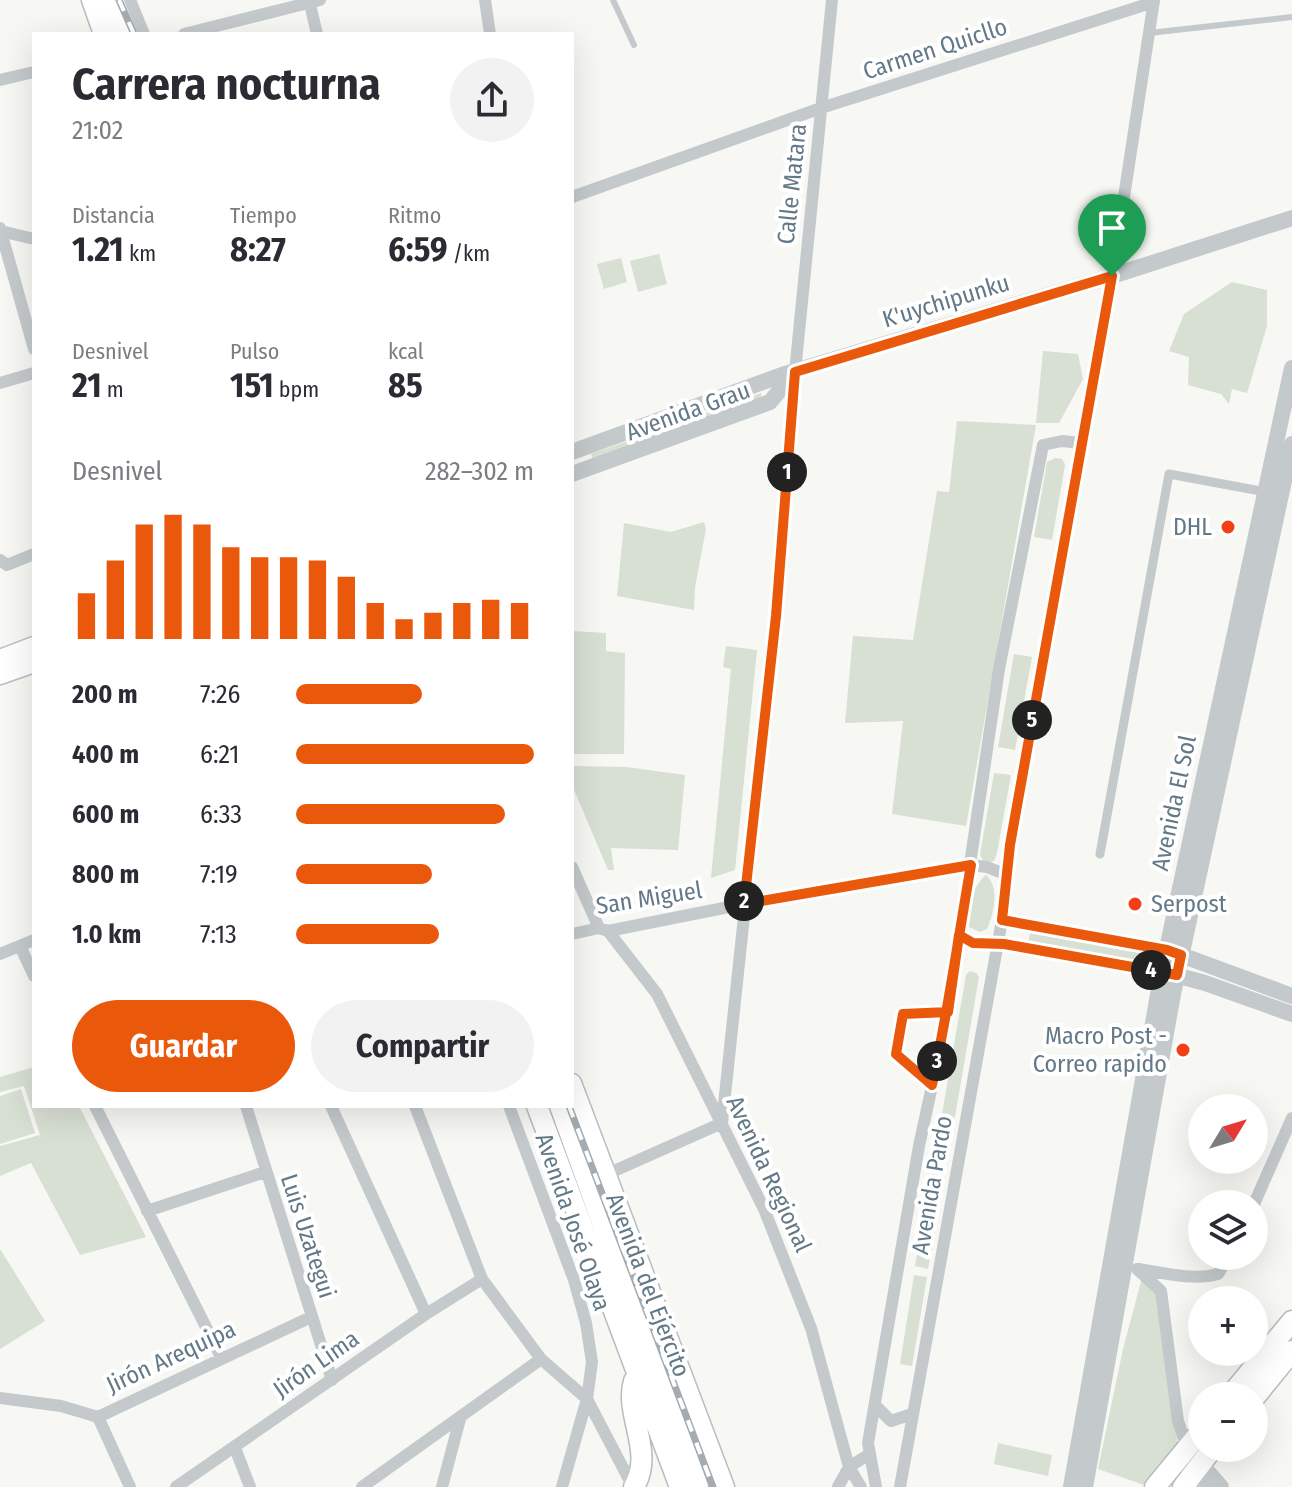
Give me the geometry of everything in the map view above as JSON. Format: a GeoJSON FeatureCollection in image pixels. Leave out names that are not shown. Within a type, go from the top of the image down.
{"type":"FeatureCollection","features":[{"type":"Feature","properties":{"kind":"main road"},"geometry":{"type":"LineString","coordinates":[[101,13],[111,32]]}},
{"type":"Feature","properties":{"kind":"main road"},"geometry":{"type":"LineString","coordinates":[[101,13],[121,32]]}},
{"type":"Feature","properties":{"kind":"main road"},"geometry":{"type":"LineString","coordinates":[[0,659],[32,647]]}},
{"type":"Feature","properties":{"kind":"main road"},"geometry":{"type":"LineString","coordinates":[[0,675],[32,664]]}},
{"type":"Feature","properties":{"kind":"main road","name":"Avenida del Ejército"},"geometry":{"type":"LineString","coordinates":[[574,1091],[596,1178],[698,1487]]}},
{"type":"Feature","properties":{"kind":"main road","name":"Avenida del Ejército"},"geometry":{"type":"LineString","coordinates":[[537,1108],[680,1487]]}},
{"type":"Feature","properties":{"kind":"main road","name":"Avenida del Ejército"},"geometry":{"type":"LineString","coordinates":[[561,1108],[596,1178],[725,1487]]}},
{"type":"Feature","properties":{"kind":"main road"},"geometry":{"type":"LineString","coordinates":[[1242,1382],[1292,1321]]}},
{"type":"Feature","properties":{"kind":"main road"},"geometry":{"type":"LineString","coordinates":[[1267,1382],[1292,1351]]}},
{"type":"Feature","properties":{"kind":"main road"},"geometry":{"type":"LineString","coordinates":[[634,1487],[641,1467],[641,1441],[632,1395],[637,1373]]}},
{"type":"Feature","properties":{"kind":"main road"},"geometry":{"type":"LineString","coordinates":[[1155,1487],[1197,1468]]}},
{"type":"Feature","properties":{"kind":"street"},"geometry":{"type":"LineString","coordinates":[[130,0],[143,32]]}},
{"type":"Feature","properties":{"kind":"street"},"geometry":{"type":"LineString","coordinates":[[485,0],[490,32]]}},
{"type":"Feature","properties":{"kind":"street","name":"Calle Matara"},"geometry":{"type":"LineString","coordinates":[[722,1123],[776,616],[795,372],[832,0]]}},
{"type":"Feature","properties":{"kind":"street"},"geometry":{"type":"LineString","coordinates":[[192,32],[312,1],[317,32]]}},
{"type":"Feature","properties":{"kind":"street","name":"Carmen Quicllo"},"geometry":{"type":"LineString","coordinates":[[574,196],[821,108],[1154,1]]}},
{"type":"Feature","properties":{"kind":"street","name":"Avenida Pardo"},"geometry":{"type":"LineString","coordinates":[[900,1487],[998,945],[1010,845],[1112,276],[1154,1]]}},
{"type":"Feature","properties":{"kind":"street"},"geometry":{"type":"LineString","coordinates":[[0,80],[32,72]]}},
{"type":"Feature","properties":{"kind":"street","name":"K'uychipunku"},"geometry":{"type":"LineString","coordinates":[[795,372],[1292,218]]}},
{"type":"Feature","properties":{"kind":"street"},"geometry":{"type":"LineString","coordinates":[[0,229],[32,238]]}},
{"type":"Feature","properties":{"kind":"street"},"geometry":{"type":"LineString","coordinates":[[0,229],[32,342]]}},
{"type":"Feature","properties":{"kind":"street","name":"Avenida El Sol"},"geometry":{"type":"LineString","coordinates":[[1085,1487],[1124,1266],[1170,973],[1264,492],[1292,368]]}},
{"type":"Feature","properties":{"kind":"street","name":"Avenida Grau"},"geometry":{"type":"LineString","coordinates":[[574,451],[795,372]]}},
{"type":"Feature","properties":{"kind":"street","name":"Avenida Grau"},"geometry":{"type":"LineString","coordinates":[[574,473],[770,402],[795,372]]}},
{"type":"Feature","properties":{"kind":"street"},"geometry":{"type":"LineString","coordinates":[[0,383],[32,374]]}},
{"type":"Feature","properties":{"kind":"street","name":"Avenida Pardo"},"geometry":{"type":"LineString","coordinates":[[876,1487],[868,1443],[919,1146],[948,1012],[999,669],[1043,445],[1062,441],[1080,443]]}},
{"type":"Feature","properties":{"kind":"street","name":"Avenida El Sol"},"geometry":{"type":"LineString","coordinates":[[1174,952],[1292,444]]}},
{"type":"Feature","properties":{"kind":"street"},"geometry":{"type":"LineString","coordinates":[[1100,854],[1169,474],[1281,496]]}},
{"type":"Feature","properties":{"kind":"street"},"geometry":{"type":"LineString","coordinates":[[0,560],[7,565],[32,555]]}},
{"type":"Feature","properties":{"kind":"street"},"geometry":{"type":"LineString","coordinates":[[971,865],[1007,875]]}},
{"type":"Feature","properties":{"kind":"street","name":"San Miguel"},"geometry":{"type":"LineString","coordinates":[[574,934],[971,865]]}},
{"type":"Feature","properties":{"kind":"street","name":"Avenida Regional"},"geometry":{"type":"LineString","coordinates":[[574,871],[604,929],[657,994],[764,1209],[811,1328],[847,1461],[861,1487]]}},
{"type":"Feature","properties":{"kind":"street"},"geometry":{"type":"LineString","coordinates":[[1002,920],[1174,952],[1292,996]]}},
{"type":"Feature","properties":{"kind":"street"},"geometry":{"type":"LineString","coordinates":[[959,935],[973,943],[1170,973],[1292,1014]]}},
{"type":"Feature","properties":{"kind":"street"},"geometry":{"type":"LineString","coordinates":[[0,954],[32,941]]}},
{"type":"Feature","properties":{"kind":"street"},"geometry":{"type":"LineString","coordinates":[[20,946],[32,972]]}},
{"type":"Feature","properties":{"kind":"street"},"geometry":{"type":"LineString","coordinates":[[96,1108],[221,1357]]}},
{"type":"Feature","properties":{"kind":"street","name":"Luis Uzategui"},"geometry":{"type":"LineString","coordinates":[[247,1108],[332,1380]]}},
{"type":"Feature","properties":{"kind":"street"},"geometry":{"type":"LineString","coordinates":[[332,1108],[426,1314]]}},
{"type":"Feature","properties":{"kind":"street"},"geometry":{"type":"LineString","coordinates":[[416,1108],[482,1279],[541,1359],[587,1399],[634,1487]]}},
{"type":"Feature","properties":{"kind":"street","name":"Avenida José Olaya"},"geometry":{"type":"LineString","coordinates":[[510,1108],[574,1280],[586,1323],[592,1362],[587,1399],[562,1487]]}},
{"type":"Feature","properties":{"kind":"street"},"geometry":{"type":"LineString","coordinates":[[538,1108],[596,1178],[722,1123]]}},
{"type":"Feature","properties":{"kind":"street"},"geometry":{"type":"LineString","coordinates":[[1260,1190],[1292,1118]]}},
{"type":"Feature","properties":{"kind":"street"},"geometry":{"type":"LineString","coordinates":[[147,1211],[265,1172]]}},
{"type":"Feature","properties":{"kind":"street"},"geometry":{"type":"LineString","coordinates":[[1124,1266],[1178,1275],[1211,1276],[1220,1270]]}},
{"type":"Feature","properties":{"kind":"street"},"geometry":{"type":"LineString","coordinates":[[1124,1266],[1161,1291],[1178,1421],[1197,1468],[1221,1487]]}},
{"type":"Feature","properties":{"kind":"street","name":"Avenida El Sol"},"geometry":{"type":"LineString","coordinates":[[1071,1487],[1124,1266]]}},
{"type":"Feature","properties":{"kind":"street"},"geometry":{"type":"LineString","coordinates":[[1161,1291],[1178,1275]]}},
{"type":"Feature","properties":{"kind":"street","name":"Jirón Lima"},"geometry":{"type":"LineString","coordinates":[[176,1487],[426,1314],[482,1279]]}},
{"type":"Feature","properties":{"kind":"street","name":"Jirón Arequipa"},"geometry":{"type":"LineString","coordinates":[[0,1398],[61,1406],[98,1417],[311,1317]]}},
{"type":"Feature","properties":{"kind":"street"},"geometry":{"type":"LineString","coordinates":[[362,1487],[541,1359]]}},
{"type":"Feature","properties":{"kind":"street"},"geometry":{"type":"LineString","coordinates":[[875,1405],[891,1421],[912,1414]]}},
{"type":"Feature","properties":{"kind":"street"},"geometry":{"type":"LineString","coordinates":[[98,1417],[130,1487]]}},
{"type":"Feature","properties":{"kind":"street"},"geometry":{"type":"LineString","coordinates":[[442,1487],[460,1419]]}},
{"type":"Feature","properties":{"kind":"street"},"geometry":{"type":"LineString","coordinates":[[235,1448],[250,1487]]}},
{"type":"Feature","properties":{"kind":"street"},"geometry":{"type":"LineString","coordinates":[[838,1487],[847,1461],[868,1455]]}},
{"type":"Feature","properties":{"kind":"lane"},"geometry":{"type":"LineString","coordinates":[[613,0],[634,45]]}},
{"type":"Feature","properties":{"kind":"lane"},"geometry":{"type":"LineString","coordinates":[[1149,33],[1292,17]]}},
{"type":"Feature","properties":{"kind":"lane"},"geometry":{"type":"LineString","coordinates":[[932,1085],[896,1054],[903,1014],[948,1012]]}},
{"type":"Feature","properties":{"kind":"shaded area"},"geometry":{"type":"Polygon","coordinates":[[[659,254],[667,284],[638,292],[630,261],[659,254]]]}},
{"type":"Feature","properties":{"kind":"shaded area"},"geometry":{"type":"Polygon","coordinates":[[[621,258],[627,282],[604,289],[597,264],[621,258]]]}},
{"type":"Feature","properties":{"kind":"shaded area"},"geometry":{"type":"Polygon","coordinates":[[[1232,282],[1267,290],[1267,326],[1247,393],[1232,389],[1229,404],[1221,394],[1188,385],[1189,357],[1169,351],[1184,314],[1232,282]]]}},
{"type":"Feature","properties":{"kind":"shaded area"},"geometry":{"type":"Polygon","coordinates":[[[1043,351],[1078,354],[1083,379],[1059,423],[1036,423],[1043,351]]]}},
{"type":"Feature","properties":{"kind":"shaded area"},"geometry":{"type":"Polygon","coordinates":[[[761,393],[762,398],[593,459],[591,454],[761,393]]]}},
{"type":"Feature","properties":{"kind":"shaded area"},"geometry":{"type":"Polygon","coordinates":[[[957,421],[1036,425],[966,826],[892,814],[903,721],[845,723],[853,636],[913,640],[937,491],[949,492],[957,421]]]}},
{"type":"Feature","properties":{"kind":"shaded area"},"geometry":{"type":"Polygon","coordinates":[[[1062,459],[1065,465],[1052,540],[1034,537],[1047,462],[1062,459]]]}},
{"type":"Feature","properties":{"kind":"shaded area"},"geometry":{"type":"Polygon","coordinates":[[[704,522],[706,529],[694,610],[617,596],[624,523],[671,532],[704,522]]]}},
{"type":"Feature","properties":{"kind":"shaded area"},"geometry":{"type":"Polygon","coordinates":[[[574,631],[606,633],[606,651],[625,653],[624,754],[574,754],[574,631]]]}},
{"type":"Feature","properties":{"kind":"shaded area"},"geometry":{"type":"Polygon","coordinates":[[[726,646],[757,650],[735,870],[711,878],[731,669],[723,667],[726,646]]]}},
{"type":"Feature","properties":{"kind":"shaded area"},"geometry":{"type":"Polygon","coordinates":[[[1014,654],[1032,657],[1015,750],[998,747],[1014,654]]]}},
{"type":"Feature","properties":{"kind":"shaded area"},"geometry":{"type":"Polygon","coordinates":[[[574,766],[626,767],[685,775],[678,850],[611,848],[614,870],[608,870],[574,790],[574,766]]]}},
{"type":"Feature","properties":{"kind":"shaded area"},"geometry":{"type":"Polygon","coordinates":[[[994,773],[1011,775],[997,853],[994,861],[985,863],[980,855],[994,773]]]}},
{"type":"Feature","properties":{"kind":"shaded area"},"geometry":{"type":"Polygon","coordinates":[[[986,875],[993,886],[994,900],[987,929],[980,932],[969,927],[969,913],[974,892],[986,875]]]}},
{"type":"Feature","properties":{"kind":"shaded area"},"geometry":{"type":"Polygon","coordinates":[[[1030,933],[1139,953],[1137,964],[1028,944],[1030,933]]]}},
{"type":"Feature","properties":{"kind":"shaded area"},"geometry":{"type":"Polygon","coordinates":[[[970,971],[979,977],[952,1134],[939,1132],[966,975],[970,971]]]}},
{"type":"Feature","properties":{"kind":"shaded area"},"geometry":{"type":"Polygon","coordinates":[[[32,1068],[32,1108],[80,1108],[146,1237],[80,1255],[31,1163],[0,1176],[0,1146],[40,1135],[24,1086],[0,1092],[0,1077],[32,1068]]]}},
{"type":"Feature","properties":{"kind":"shaded area"},"geometry":{"type":"Polygon","coordinates":[[[21,1089],[35,1133],[0,1144],[0,1096],[21,1089]]]}},
{"type":"Feature","properties":{"kind":"shaded area"},"geometry":{"type":"Polygon","coordinates":[[[932,1174],[945,1177],[928,1269],[915,1266],[932,1174]]]}},
{"type":"Feature","properties":{"kind":"shaded area"},"geometry":{"type":"Polygon","coordinates":[[[0,1249],[45,1321],[0,1349],[0,1249]]]}},
{"type":"Feature","properties":{"kind":"shaded area"},"geometry":{"type":"Polygon","coordinates":[[[914,1275],[927,1277],[912,1366],[900,1364],[914,1275]]]}},
{"type":"Feature","properties":{"kind":"shaded area"},"geometry":{"type":"Polygon","coordinates":[[[1142,1278],[1156,1289],[1178,1451],[1150,1487],[1098,1469],[1123,1349],[1142,1278]]]}},
{"type":"Feature","properties":{"kind":"shaded area"},"geometry":{"type":"Polygon","coordinates":[[[998,1443],[1052,1455],[1048,1476],[994,1464],[998,1443]]]}},
{"type":"Feature","properties":{"kind":"railway"},"geometry":{"type":"LineString","coordinates":[[119,0],[133,32]]}},
{"type":"Feature","properties":{"kind":"railway"},"geometry":{"type":"LineString","coordinates":[[570,1108],[713,1487]]}},
{"type":"Feature","properties":{"kind":"place","name":"DHL"},"geometry":{"type":"Point","coordinates":[1228,527]}},
{"type":"Feature","properties":{"kind":"place","name":"Serpost"},"geometry":{"type":"Point","coordinates":[1135,904]}},
{"type":"Feature","properties":{"kind":"place","name":"Macro Post - Correo rapido"},"geometry":{"type":"Point","coordinates":[1183,1050]}},
{"type":"Feature","properties":{"kind":"route"},"geometry":{"type":"LineString","coordinates":[[1112,276],[795,372],[776,616],[744,904],[971,865],[959,935],[948,1012],[932,1085],[896,1054],[903,1014],[948,1012],[954,968],[959,935],[973,943],[1004,944],[1177,975],[1181,955],[1167,950],[1002,920],[1010,845],[1112,276]]}}]}
